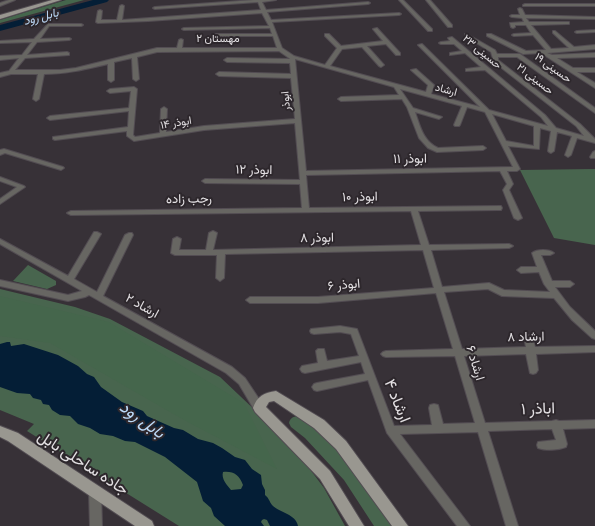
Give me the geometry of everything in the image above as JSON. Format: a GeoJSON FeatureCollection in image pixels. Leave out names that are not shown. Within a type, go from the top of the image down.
{"type":"FeatureCollection","features":[{"type":"Feature","properties":{"kind":"main road"},"geometry":{"type":"LineString","coordinates":[[0,17],[26,11],[58,0]]}},
{"type":"Feature","properties":{"kind":"main road"},"geometry":{"type":"LineString","coordinates":[[357,526],[324,475],[259,408],[262,401],[267,397],[276,396],[319,424],[341,445],[401,526]]}},
{"type":"Feature","properties":{"kind":"main road","name":"جاده ساحلی بابل"},"geometry":{"type":"LineString","coordinates":[[0,431],[12,437],[147,526]]}},
{"type":"Feature","properties":{"kind":"street"},"geometry":{"type":"LineString","coordinates":[[1,5],[13,0]]}},
{"type":"Feature","properties":{"kind":"street"},"geometry":{"type":"LineString","coordinates":[[155,8],[274,0]]}},
{"type":"Feature","properties":{"kind":"street"},"geometry":{"type":"LineString","coordinates":[[401,0],[430,30]]}},
{"type":"Feature","properties":{"kind":"street"},"geometry":{"type":"LineString","coordinates":[[428,0],[450,26]]}},
{"type":"Feature","properties":{"kind":"street"},"geometry":{"type":"LineString","coordinates":[[258,1],[271,24],[280,49],[292,59]]}},
{"type":"Feature","properties":{"kind":"street"},"geometry":{"type":"LineString","coordinates":[[100,11],[98,22],[148,20],[264,11],[303,6],[368,3]]}},
{"type":"Feature","properties":{"kind":"street"},"geometry":{"type":"LineString","coordinates":[[525,5],[595,5]]}},
{"type":"Feature","properties":{"kind":"street"},"geometry":{"type":"LineString","coordinates":[[119,21],[122,6]]}},
{"type":"Feature","properties":{"kind":"street"},"geometry":{"type":"LineString","coordinates":[[520,9],[534,34],[550,51]]}},
{"type":"Feature","properties":{"kind":"street"},"geometry":{"type":"LineString","coordinates":[[184,30],[399,14]]}},
{"type":"Feature","properties":{"kind":"street"},"geometry":{"type":"LineString","coordinates":[[512,16],[595,18]]}},
{"type":"Feature","properties":{"kind":"street"},"geometry":{"type":"LineString","coordinates":[[513,27],[512,24],[567,23]]}},
{"type":"Feature","properties":{"kind":"street"},"geometry":{"type":"LineString","coordinates":[[12,72],[48,25],[81,25]]}},
{"type":"Feature","properties":{"kind":"street"},"geometry":{"type":"LineString","coordinates":[[376,30],[398,54]]}},
{"type":"Feature","properties":{"kind":"street"},"geometry":{"type":"LineString","coordinates":[[577,32],[595,31]]}},
{"type":"Feature","properties":{"kind":"street"},"geometry":{"type":"LineString","coordinates":[[327,34],[340,48]]}},
{"type":"Feature","properties":{"kind":"street"},"geometry":{"type":"LineString","coordinates":[[514,35],[534,34]]}},
{"type":"Feature","properties":{"kind":"street"},"geometry":{"type":"LineString","coordinates":[[554,34],[572,49]]}},
{"type":"Feature","properties":{"kind":"street"},"geometry":{"type":"LineString","coordinates":[[214,35],[275,35]]}},
{"type":"Feature","properties":{"kind":"street"},"geometry":{"type":"LineString","coordinates":[[489,35],[525,53],[595,48]]}},
{"type":"Feature","properties":{"kind":"street","name":"حسینی ۲۱"},"geometry":{"type":"LineString","coordinates":[[467,36],[493,51],[496,61],[578,125],[593,141]]}},
{"type":"Feature","properties":{"kind":"street"},"geometry":{"type":"LineString","coordinates":[[0,42],[69,39]]}},
{"type":"Feature","properties":{"kind":"street"},"geometry":{"type":"LineString","coordinates":[[179,50],[181,40]]}},
{"type":"Feature","properties":{"kind":"street","name":"حسینی ۲۳"},"geometry":{"type":"LineString","coordinates":[[441,44],[452,40],[543,116],[554,130]]}},
{"type":"Feature","properties":{"kind":"street"},"geometry":{"type":"LineString","coordinates":[[326,67],[340,48],[387,42]]}},
{"type":"Feature","properties":{"kind":"street"},"geometry":{"type":"LineString","coordinates":[[363,45],[380,65]]}},
{"type":"Feature","properties":{"kind":"street"},"geometry":{"type":"LineString","coordinates":[[420,45],[487,111],[504,143],[536,148],[537,125]]}},
{"type":"Feature","properties":{"kind":"street","name":"مهستان ۲"},"geometry":{"type":"LineString","coordinates":[[0,75],[12,72],[42,73],[76,70],[157,50],[280,49]]}},
{"type":"Feature","properties":{"kind":"street"},"geometry":{"type":"LineString","coordinates":[[541,51],[595,86]]}},
{"type":"Feature","properties":{"kind":"street"},"geometry":{"type":"LineString","coordinates":[[452,54],[465,52]]}},
{"type":"Feature","properties":{"kind":"street"},"geometry":{"type":"LineString","coordinates":[[0,58],[67,54]]}},
{"type":"Feature","properties":{"kind":"street","name":"حسینی ۱۹"},"geometry":{"type":"LineString","coordinates":[[495,56],[518,55],[595,111]]}},
{"type":"Feature","properties":{"kind":"street"},"geometry":{"type":"LineString","coordinates":[[551,58],[595,55]]}},
{"type":"Feature","properties":{"kind":"street"},"geometry":{"type":"LineString","coordinates":[[134,56],[136,79]]}},
{"type":"Feature","properties":{"kind":"street"},"geometry":{"type":"LineString","coordinates":[[227,60],[292,59]]}},
{"type":"Feature","properties":{"kind":"street","name":"ارشاد"},"geometry":{"type":"LineString","coordinates":[[292,59],[396,86],[593,141]]}},
{"type":"Feature","properties":{"kind":"street","name":"ابوذر"},"geometry":{"type":"LineString","coordinates":[[292,59],[306,210]]}},
{"type":"Feature","properties":{"kind":"street"},"geometry":{"type":"LineString","coordinates":[[111,62],[111,80]]}},
{"type":"Feature","properties":{"kind":"street"},"geometry":{"type":"LineString","coordinates":[[468,70],[485,68]]}},
{"type":"Feature","properties":{"kind":"street"},"geometry":{"type":"LineString","coordinates":[[414,70],[431,85],[428,95]]}},
{"type":"Feature","properties":{"kind":"street"},"geometry":{"type":"LineString","coordinates":[[572,70],[595,70]]}},
{"type":"Feature","properties":{"kind":"street"},"geometry":{"type":"LineString","coordinates":[[36,99],[42,73]]}},
{"type":"Feature","properties":{"kind":"street"},"geometry":{"type":"LineString","coordinates":[[219,74],[293,76]]}},
{"type":"Feature","properties":{"kind":"street"},"geometry":{"type":"LineString","coordinates":[[396,86],[411,109],[421,138],[431,148],[437,150],[483,148]]}},
{"type":"Feature","properties":{"kind":"street"},"geometry":{"type":"LineString","coordinates":[[55,138],[90,131],[130,129],[134,89],[110,91]]}},
{"type":"Feature","properties":{"kind":"street"},"geometry":{"type":"LineString","coordinates":[[341,99],[402,97]]}},
{"type":"Feature","properties":{"kind":"street"},"geometry":{"type":"LineString","coordinates":[[457,125],[465,105]]}},
{"type":"Feature","properties":{"kind":"street"},"geometry":{"type":"LineString","coordinates":[[50,118],[132,109]]}},
{"type":"Feature","properties":{"kind":"street"},"geometry":{"type":"LineString","coordinates":[[163,135],[164,109]]}},
{"type":"Feature","properties":{"kind":"street"},"geometry":{"type":"LineString","coordinates":[[411,109],[439,117]]}},
{"type":"Feature","properties":{"kind":"street","name":"ابوذر ۱۴"},"geometry":{"type":"LineString","coordinates":[[130,129],[130,136],[134,139],[204,128],[298,121]]}},
{"type":"Feature","properties":{"kind":"street"},"geometry":{"type":"LineString","coordinates":[[551,151],[554,130]]}},
{"type":"Feature","properties":{"kind":"street"},"geometry":{"type":"LineString","coordinates":[[568,155],[574,136]]}},
{"type":"Feature","properties":{"kind":"street","name":"ابوذر ۱۱"},"geometry":{"type":"LineString","coordinates":[[303,173],[517,169],[504,143]]}},
{"type":"Feature","properties":{"kind":"street"},"geometry":{"type":"LineString","coordinates":[[0,153],[4,151],[61,168]]}},
{"type":"Feature","properties":{"kind":"street"},"geometry":{"type":"LineString","coordinates":[[502,170],[510,184],[506,190],[518,218]]}},
{"type":"Feature","properties":{"kind":"street"},"geometry":{"type":"LineString","coordinates":[[0,179],[22,187],[0,202]]}},
{"type":"Feature","properties":{"kind":"street","name":"ابوذر ۱۲"},"geometry":{"type":"LineString","coordinates":[[205,181],[304,182]]}},
{"type":"Feature","properties":{"kind":"street","name":"ابوذر ۱۰"},"geometry":{"type":"LineString","coordinates":[[306,210],[498,208]]}},
{"type":"Feature","properties":{"kind":"street","name":"ارشاد ۶"},"geometry":{"type":"LineString","coordinates":[[414,209],[512,526]]}},
{"type":"Feature","properties":{"kind":"street","name":"رجب زاده"},"geometry":{"type":"LineString","coordinates":[[71,213],[306,210]]}},
{"type":"Feature","properties":{"kind":"street"},"geometry":{"type":"LineString","coordinates":[[209,252],[213,233]]}},
{"type":"Feature","properties":{"kind":"street"},"geometry":{"type":"LineString","coordinates":[[70,280],[97,234]]}},
{"type":"Feature","properties":{"kind":"street"},"geometry":{"type":"LineString","coordinates":[[99,296],[129,236]]}},
{"type":"Feature","properties":{"kind":"street","name":"ابوذر ۸"},"geometry":{"type":"LineString","coordinates":[[178,239],[175,253],[509,246]]}},
{"type":"Feature","properties":{"kind":"street","name":"ارشاد ۲"},"geometry":{"type":"LineString","coordinates":[[0,241],[4,246],[70,280],[230,370],[242,381],[259,408]]}},
{"type":"Feature","properties":{"kind":"street"},"geometry":{"type":"LineString","coordinates":[[220,278],[221,252]]}},
{"type":"Feature","properties":{"kind":"street"},"geometry":{"type":"LineString","coordinates":[[550,253],[536,253],[548,284],[555,295],[579,322],[595,336]]}},
{"type":"Feature","properties":{"kind":"street"},"geometry":{"type":"LineString","coordinates":[[521,270],[541,269]]}},
{"type":"Feature","properties":{"kind":"street"},"geometry":{"type":"LineString","coordinates":[[0,283],[68,298],[82,296],[89,291]]}},
{"type":"Feature","properties":{"kind":"street"},"geometry":{"type":"LineString","coordinates":[[548,284],[570,284]]}},
{"type":"Feature","properties":{"kind":"street","name":"ابوذر ۶"},"geometry":{"type":"LineString","coordinates":[[250,300],[318,300],[489,286],[502,293],[555,295]]}},
{"type":"Feature","properties":{"kind":"street","name":"ارشاد ۴"},"geometry":{"type":"LineString","coordinates":[[314,331],[340,329],[354,331],[391,430],[464,526]]}},
{"type":"Feature","properties":{"kind":"street"},"geometry":{"type":"LineString","coordinates":[[529,337],[533,370]]}},
{"type":"Feature","properties":{"kind":"street","name":"ارشاد ۸"},"geometry":{"type":"LineString","coordinates":[[386,354],[595,349]]}},
{"type":"Feature","properties":{"kind":"street"},"geometry":{"type":"LineString","coordinates":[[321,352],[323,366]]}},
{"type":"Feature","properties":{"kind":"street"},"geometry":{"type":"LineString","coordinates":[[305,369],[364,358]]}},
{"type":"Feature","properties":{"kind":"street"},"geometry":{"type":"LineString","coordinates":[[317,387],[371,376]]}},
{"type":"Feature","properties":{"kind":"street"},"geometry":{"type":"LineString","coordinates":[[434,408],[438,427]]}},
{"type":"Feature","properties":{"kind":"street"},"geometry":{"type":"LineString","coordinates":[[542,445],[562,444],[556,424]]}},
{"type":"Feature","properties":{"kind":"street","name":"اباذر ۱"},"geometry":{"type":"LineString","coordinates":[[391,430],[438,427],[595,424]]}},
{"type":"Feature","properties":{"kind":"street"},"geometry":{"type":"LineString","coordinates":[[95,491],[96,526]]}},
{"type":"Feature","properties":{"kind":"green space"},"geometry":{"type":"Polygon","coordinates":[[[66,0],[84,0],[0,23],[0,20],[66,0]]]}},
{"type":"Feature","properties":{"kind":"green space"},"geometry":{"type":"Polygon","coordinates":[[[595,169],[595,245],[554,238],[520,170],[595,169]]]}},
{"type":"Feature","properties":{"kind":"green space"},"geometry":{"type":"Polygon","coordinates":[[[28,265],[56,281],[56,285],[47,289],[13,281],[28,265]]]}},
{"type":"Feature","properties":{"kind":"green space"},"geometry":{"type":"Polygon","coordinates":[[[0,289],[75,307],[110,319],[220,377],[259,414],[309,468],[324,488],[345,526],[179,526],[27,431],[34,424],[0,410],[0,289]]]}},
{"type":"Feature","properties":{"kind":"green space"},"geometry":{"type":"Polygon","coordinates":[[[0,296],[109,322],[244,403],[277,469],[184,420],[50,343],[0,336],[0,296]]]}},
{"type":"Feature","properties":{"kind":"green space"},"geometry":{"type":"Polygon","coordinates":[[[300,416],[333,444],[395,526],[374,526],[344,480],[305,438],[291,427],[289,423],[290,419],[300,416]]]}},
{"type":"Feature","properties":{"kind":"water"},"geometry":{"type":"Polygon","coordinates":[[[10,342],[11,346],[24,344],[58,355],[94,377],[101,387],[122,402],[143,411],[147,416],[174,428],[183,430],[198,439],[213,443],[235,457],[245,460],[252,469],[261,475],[265,495],[272,505],[291,516],[297,522],[298,526],[270,526],[267,520],[264,519],[261,522],[264,526],[225,526],[214,516],[211,508],[203,501],[197,482],[165,457],[135,442],[125,441],[113,436],[100,434],[90,428],[78,424],[70,416],[60,415],[52,410],[49,405],[43,404],[41,400],[33,398],[30,394],[17,393],[0,387],[0,344],[10,342]],[[223,472],[223,477],[231,490],[241,489],[243,485],[238,476],[223,472]]]}},
{"type":"Feature","properties":{"kind":"waterway","name":"بابل رود"},"geometry":{"type":"LineString","coordinates":[[0,28],[104,0]]}}]}
